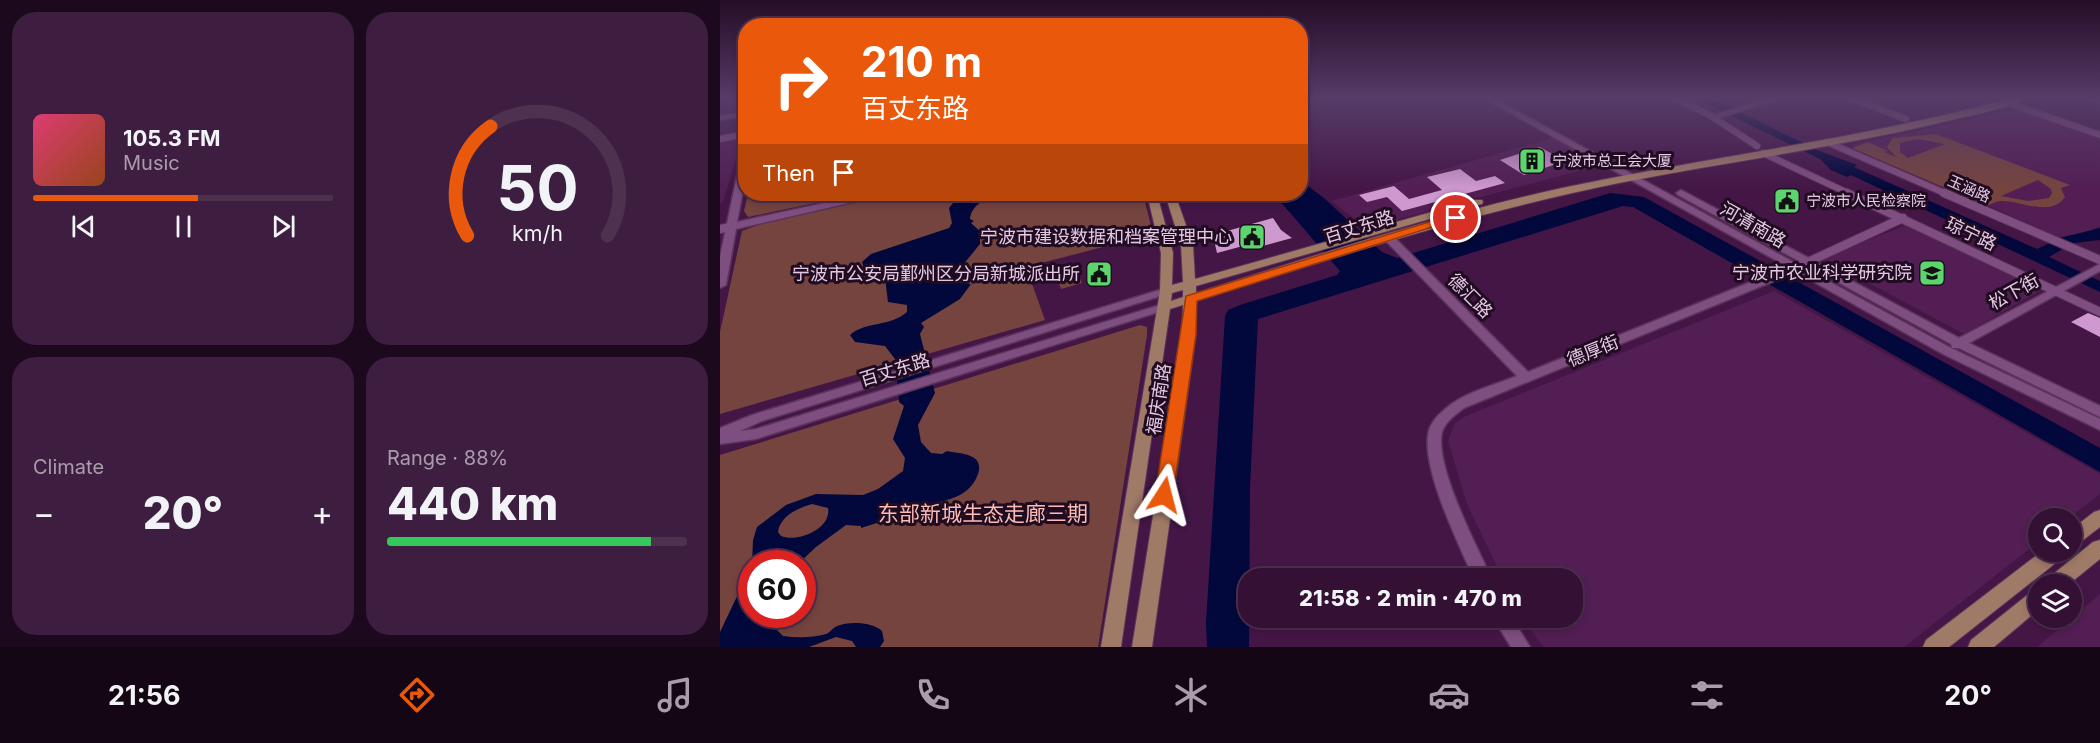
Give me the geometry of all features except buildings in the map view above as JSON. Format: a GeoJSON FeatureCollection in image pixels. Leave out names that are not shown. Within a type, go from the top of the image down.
{"type":"FeatureCollection","features":[{"type":"Feature","properties":{"kind":"main road","name":"百丈东路"},"geometry":{"type":"LineString","coordinates":[[1190,292],[1352,237],[1503,195],[1635,173],[1861,128]]}},
{"type":"Feature","properties":{"kind":"main road","name":"百丈东路"},"geometry":{"type":"LineString","coordinates":[[1760,149],[1827,142],[1891,128]]}},
{"type":"Feature","properties":{"kind":"main road","name":"百丈东路"},"geometry":{"type":"LineString","coordinates":[[1165,299],[1317,260],[1504,204],[1635,173]]}},
{"type":"Feature","properties":{"kind":"main road","name":"福庆南路"},"geometry":{"type":"LineString","coordinates":[[1111,647],[1165,299],[1167,253],[1154,201]]}},
{"type":"Feature","properties":{"kind":"main road","name":"福庆南路"},"geometry":{"type":"LineString","coordinates":[[1142,647],[1189,334],[1190,292],[1186,245],[1172,201]]}},
{"type":"Feature","properties":{"kind":"main road"},"geometry":{"type":"LineString","coordinates":[[2082,531],[2100,517]]}},
{"type":"Feature","properties":{"kind":"main road"},"geometry":{"type":"LineString","coordinates":[[2068,574],[2100,548]]}},
{"type":"Feature","properties":{"kind":"main road"},"geometry":{"type":"LineString","coordinates":[[1933,647],[2042,562]]}},
{"type":"Feature","properties":{"kind":"main road"},"geometry":{"type":"LineString","coordinates":[[1978,647],[2028,606]]}},
{"type":"Feature","properties":{"kind":"street","name":"河清南路"},"geometry":{"type":"LineString","coordinates":[[1547,128],[1959,343],[2100,412]]}},
{"type":"Feature","properties":{"kind":"street","name":"河清南路"},"geometry":{"type":"LineString","coordinates":[[1554,128],[1796,268],[1947,351],[2100,425]]}},
{"type":"Feature","properties":{"kind":"street","name":"琼宁路"},"geometry":{"type":"LineString","coordinates":[[1729,128],[1760,149],[2100,312]]}},
{"type":"Feature","properties":{"kind":"street"},"geometry":{"type":"LineString","coordinates":[[2080,128],[2100,135]]}},
{"type":"Feature","properties":{"kind":"street"},"geometry":{"type":"LineString","coordinates":[[720,139],[738,136]]}},
{"type":"Feature","properties":{"kind":"street","name":"玉涵路"},"geometry":{"type":"LineString","coordinates":[[1827,142],[2100,260]]}},
{"type":"Feature","properties":{"kind":"street"},"geometry":{"type":"LineString","coordinates":[[720,285],[725,228],[738,179]]}},
{"type":"Feature","properties":{"kind":"street"},"geometry":{"type":"LineString","coordinates":[[725,228],[844,201]]}},
{"type":"Feature","properties":{"kind":"street","name":"德厚街"},"geometry":{"type":"LineString","coordinates":[[1478,568],[1466,543],[1433,450],[1435,431],[1446,414],[1460,405],[1796,268],[1903,218]]}},
{"type":"Feature","properties":{"kind":"street","name":"德汇路"},"geometry":{"type":"LineString","coordinates":[[1389,238],[1401,253],[1526,378]]}},
{"type":"Feature","properties":{"kind":"street","name":"松下街"},"geometry":{"type":"LineString","coordinates":[[1947,351],[2054,290],[2100,267]]}},
{"type":"Feature","properties":{"kind":"street","name":"百丈东路"},"geometry":{"type":"LineString","coordinates":[[720,434],[757,418],[1017,337],[1165,299]]}},
{"type":"Feature","properties":{"kind":"street","name":"百丈东路"},"geometry":{"type":"LineString","coordinates":[[720,440],[756,434],[1026,350],[1165,299]]}},
{"type":"Feature","properties":{"kind":"street"},"geometry":{"type":"LineString","coordinates":[[1509,628],[1521,647]]}},
{"type":"Feature","properties":{"kind":"shaded area"},"geometry":{"type":"Polygon","coordinates":[[[1757,128],[1773,128],[2037,249],[2060,238],[2100,228],[2100,240],[2073,243],[2049,257],[2100,281],[2100,292],[1851,175],[1847,177],[1831,170],[1820,159],[1757,128]]]}},
{"type":"Feature","properties":{"kind":"shaded area"},"geometry":{"type":"Polygon","coordinates":[[[1928,128],[2074,128],[2100,137],[2100,226],[2087,232],[2059,237],[1850,145],[1928,128]]]}},
{"type":"Feature","properties":{"kind":"shaded area"},"geometry":{"type":"Polygon","coordinates":[[[738,136],[738,152],[723,202],[720,203],[720,139],[738,136]]]}},
{"type":"Feature","properties":{"kind":"shaded area"},"geometry":{"type":"Polygon","coordinates":[[[1556,137],[1605,164],[1365,228],[1332,201],[1556,137]]]}},
{"type":"Feature","properties":{"kind":"shaded area"},"geometry":{"type":"Polygon","coordinates":[[[1308,186],[1382,252],[1397,258],[1610,193],[1644,197],[2100,448],[2100,472],[1633,207],[1623,206],[1258,319],[1250,488],[1249,568],[1238,568],[1238,628],[1249,628],[1249,647],[1207,647],[1206,623],[1225,316],[1228,310],[1240,305],[1337,275],[1340,271],[1280,201],[1308,201],[1308,186]]]}},
{"type":"Feature","properties":{"kind":"shaded area"},"geometry":{"type":"Polygon","coordinates":[[[954,201],[984,201],[973,210],[970,219],[974,221],[971,223],[985,236],[980,238],[980,244],[958,271],[959,283],[971,284],[960,299],[921,323],[924,327],[920,334],[935,393],[918,425],[921,442],[931,453],[942,454],[947,451],[975,458],[979,467],[972,485],[953,498],[920,507],[904,519],[883,521],[861,528],[861,526],[846,525],[813,550],[753,550],[757,527],[786,505],[816,494],[863,495],[878,489],[903,471],[905,458],[893,439],[904,406],[899,402],[895,359],[885,346],[855,342],[850,335],[863,328],[900,317],[907,312],[907,305],[888,302],[884,270],[866,274],[862,262],[871,254],[949,228],[952,223],[949,208],[954,201]],[[812,504],[786,517],[779,526],[778,532],[781,536],[796,538],[812,533],[825,522],[828,508],[812,504]]]}},
{"type":"Feature","properties":{"kind":"shaded area","name":"宁波市农业科学研究院"},"geometry":{"type":"Polygon","coordinates":[[[1909,224],[2045,288],[1964,334],[1822,258],[1909,224]]]}},
{"type":"Feature","properties":{"kind":"shaded area"},"geometry":{"type":"Polygon","coordinates":[[[1774,291],[2100,474],[2100,494],[2082,508],[2028,508],[2028,550],[1904,647],[1544,647],[1529,628],[1583,628],[1583,568],[1498,568],[1467,504],[1448,441],[1455,423],[1466,416],[1774,291]]]}},
{"type":"Feature","properties":{"kind":"shaded area"},"geometry":{"type":"Polygon","coordinates":[[[738,594],[738,628],[775,628],[783,636],[799,637],[827,633],[842,624],[861,623],[882,631],[884,641],[880,647],[856,647],[852,641],[836,637],[809,647],[720,647],[720,632],[738,594]]]}},
{"type":"Feature","properties":{"kind":"shaded area"},"geometry":{"type":"Polygon","coordinates":[[[2100,594],[2100,647],[2037,647],[2060,628],[2082,628],[2082,609],[2100,594]]]}},
{"type":"Feature","properties":{"kind":"green space"},"geometry":{"type":"Polygon","coordinates":[[[1936,134],[2070,185],[2061,188],[2065,197],[2052,206],[2034,207],[2001,201],[1987,206],[1852,148],[1868,142],[1896,157],[1887,147],[1893,138],[1936,134]],[[1917,139],[1900,143],[1900,152],[1908,158],[1945,144],[1917,139]],[[2038,180],[2001,196],[2028,201],[2049,198],[2052,193],[2051,189],[2038,180]]]}},
{"type":"Feature","properties":{"kind":"green space"},"geometry":{"type":"Polygon","coordinates":[[[746,201],[825,201],[748,217],[744,211],[746,201]]]}},
{"type":"Feature","properties":{"kind":"green space"},"geometry":{"type":"Polygon","coordinates":[[[856,201],[1145,201],[1153,234],[1026,267],[1045,320],[720,414],[720,332],[742,231],[766,222],[856,201]]]}},
{"type":"Feature","properties":{"kind":"green space"},"geometry":{"type":"Polygon","coordinates":[[[1074,265],[1082,283],[1061,289],[1054,271],[1074,265]]]}},
{"type":"Feature","properties":{"kind":"green space","name":"东部新城生态走廊三期"},"geometry":{"type":"Polygon","coordinates":[[[1140,325],[1147,327],[1098,647],[720,647],[720,455],[1140,325]]]}},
{"type":"Feature","properties":{"kind":"place","name":"宁波市总工会大厦"},"geometry":{"type":"Point","coordinates":[1532,161]}},
{"type":"Feature","properties":{"kind":"place","name":"宁波市人民检察院"},"geometry":{"type":"Point","coordinates":[1787,201]}},
{"type":"Feature","properties":{"kind":"place","name":"宁波市建设数据和档案管理中心"},"geometry":{"type":"Point","coordinates":[1252,237]}},
{"type":"Feature","properties":{"kind":"place","name":"宁波市农业科学研究院"},"geometry":{"type":"Point","coordinates":[1932,273]}},
{"type":"Feature","properties":{"kind":"place","name":"宁波市公安局鄞州区分局新城派出所"},"geometry":{"type":"Point","coordinates":[1099,274]}},
{"type":"Feature","properties":{"kind":"route"},"geometry":{"type":"LineString","coordinates":[[1164,495],[1189,334],[1190,299],[1456,218]]}}]}
